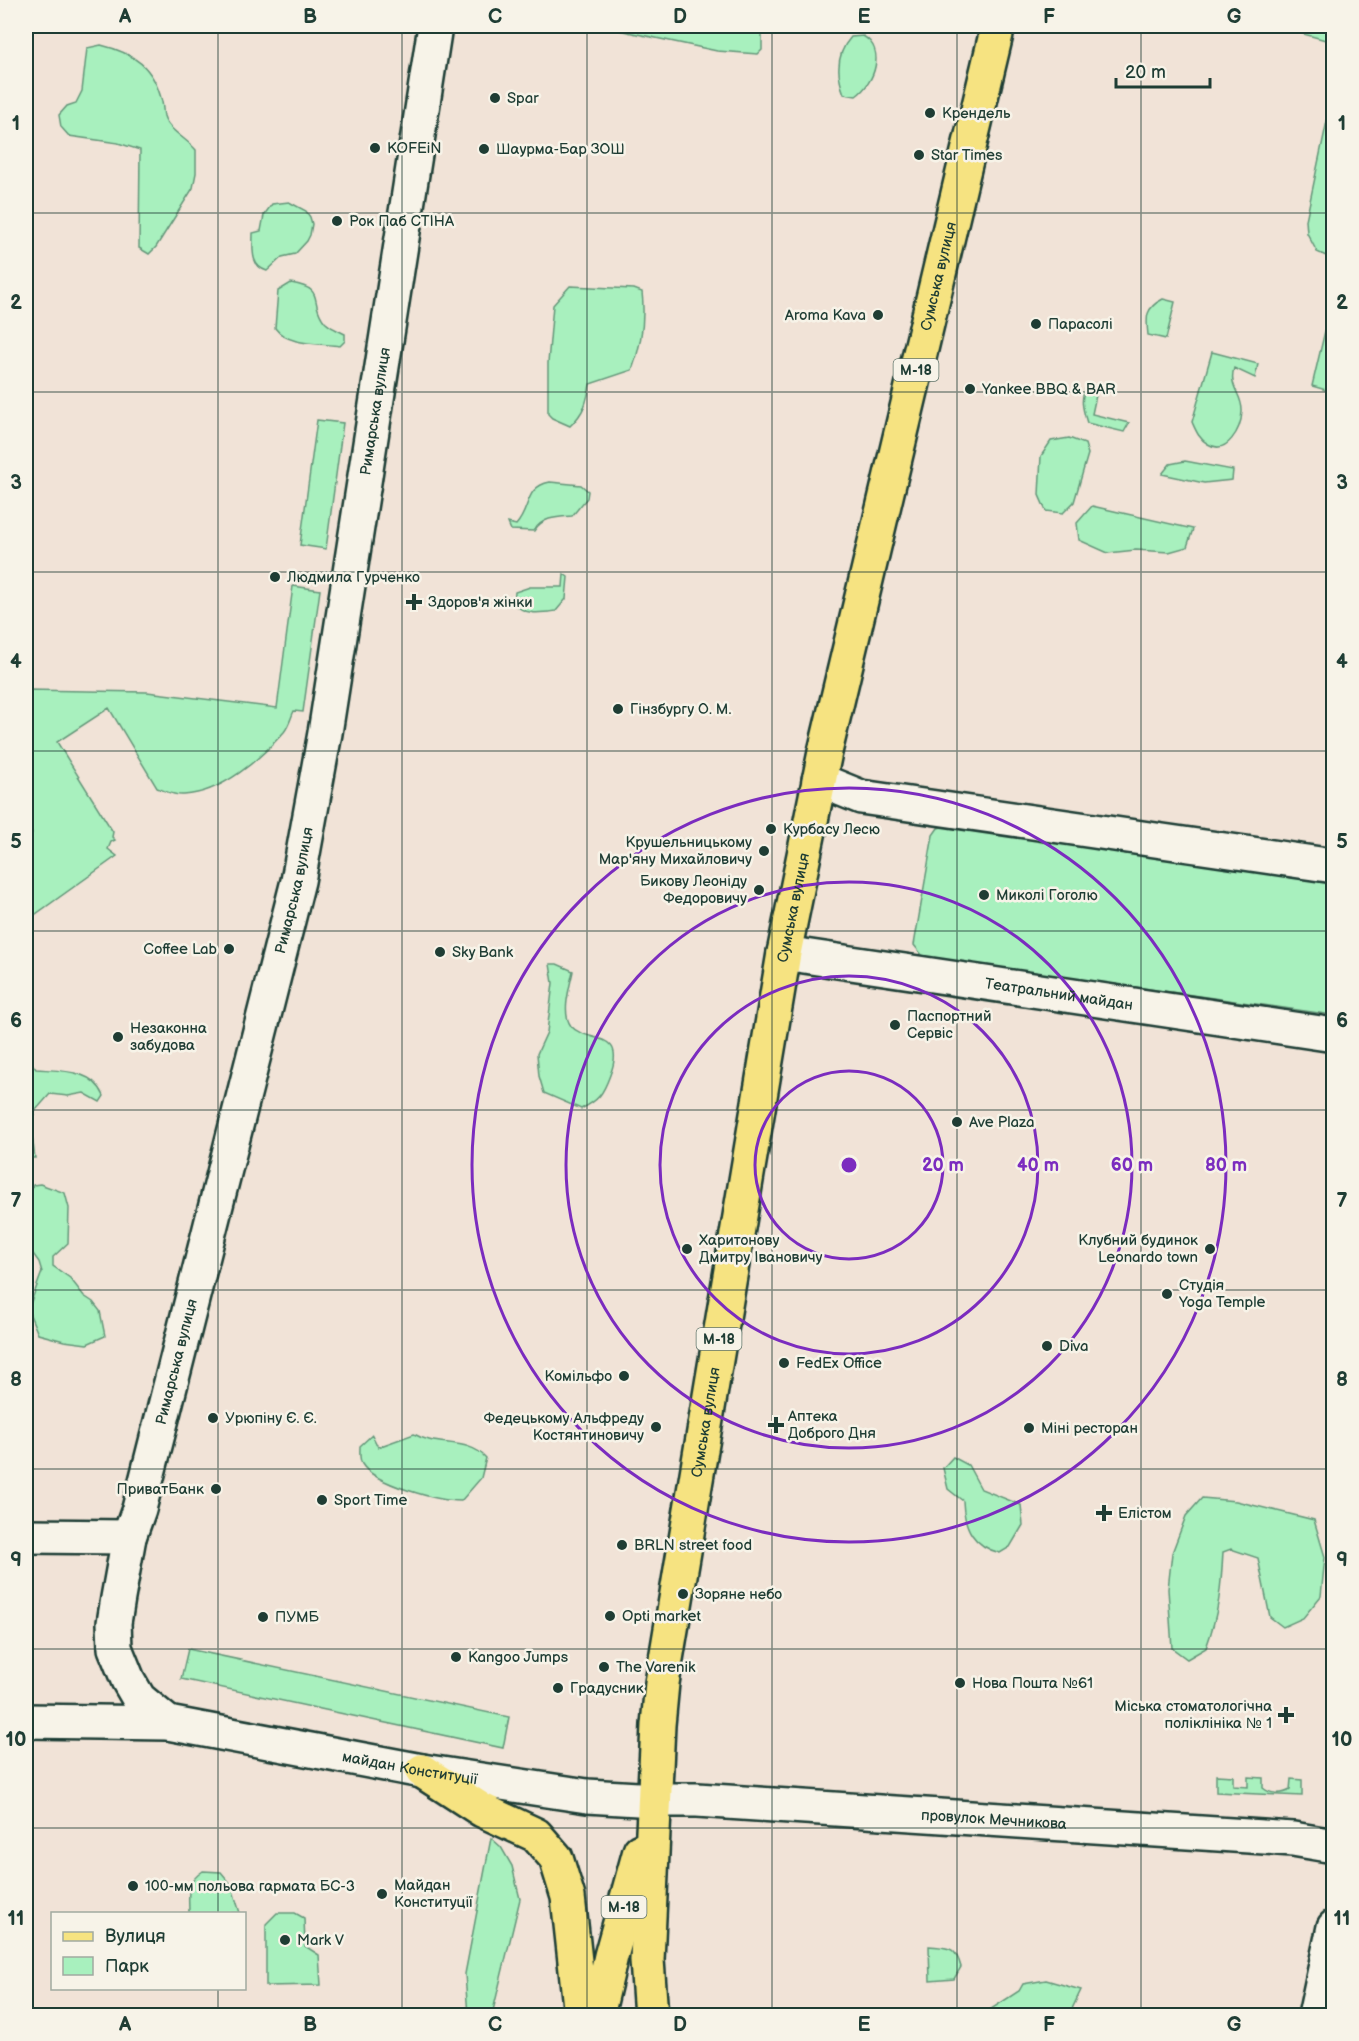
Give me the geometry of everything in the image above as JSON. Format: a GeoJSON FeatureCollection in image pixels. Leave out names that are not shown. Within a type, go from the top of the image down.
{"type":"FeatureCollection","features":[{"type":"Feature","properties":{"kind":"main road","name":"Сумська вулиця"},"geometry":{"type":"LineString","coordinates":[[655,1800],[662,1683],[784,953],[819,780],[998,26]]}},
{"type":"Feature","properties":{"kind":"main road"},"geometry":{"type":"LineString","coordinates":[[422,1771],[482,1810],[536,1835],[556,1858],[568,1897],[581,2016]]}},
{"type":"Feature","properties":{"kind":"main road","name":"М-18"},"geometry":{"type":"LineString","coordinates":[[597,2016],[611,1956],[655,1800]]}},
{"type":"Feature","properties":{"kind":"main road","name":"М-18"},"geometry":{"type":"LineString","coordinates":[[651,2016],[647,1960],[655,1800]]}},
{"type":"Feature","properties":{"kind":"street","name":"Римарська вулиця"},"geometry":{"type":"LineString","coordinates":[[168,1723],[139,1700],[128,1680],[115,1648],[114,1623],[129,1537],[139,1509],[298,881],[325,733],[435,26]]}},
{"type":"Feature","properties":{"kind":"street"},"geometry":{"type":"LineString","coordinates":[[819,780],[861,797],[1334,866]]}},
{"type":"Feature","properties":{"kind":"street","name":"Театральний майдан"},"geometry":{"type":"LineString","coordinates":[[784,953],[1334,1035]]}},
{"type":"Feature","properties":{"kind":"street"},"geometry":{"type":"LineString","coordinates":[[26,1536],[129,1537]]}},
{"type":"Feature","properties":{"kind":"street","name":"майдан Конституції"},"geometry":{"type":"LineString","coordinates":[[26,1721],[168,1723],[422,1771],[587,1796],[655,1800]]}},
{"type":"Feature","properties":{"kind":"street","name":"провулок Мечникова"},"geometry":{"type":"LineString","coordinates":[[655,1800],[697,1800],[1293,1839],[1334,1846]]}},
{"type":"Feature","properties":{"kind":"street"},"geometry":{"type":"LineString","coordinates":[[1315,2016],[1334,1928]]}},
{"type":"Feature","properties":{"kind":"green space"},"geometry":{"type":"Polygon","coordinates":[[[608,26],[724,26],[762,33],[762,50],[758,54],[717,51],[608,26]]]}},
{"type":"Feature","properties":{"kind":"green space"},"geometry":{"type":"Polygon","coordinates":[[[1290,26],[1333,26],[1333,42],[1289,30],[1290,26]]]}},
{"type":"Feature","properties":{"kind":"green space"},"geometry":{"type":"Polygon","coordinates":[[[863,36],[874,49],[876,57],[873,75],[856,96],[844,94],[839,71],[842,50],[851,37],[863,36]]]}},
{"type":"Feature","properties":{"kind":"green space"},"geometry":{"type":"Polygon","coordinates":[[[101,45],[123,52],[141,63],[154,79],[166,121],[196,150],[196,173],[193,188],[156,247],[149,254],[139,248],[140,150],[118,143],[69,136],[61,127],[59,115],[67,106],[76,103],[82,91],[87,48],[101,45]]]}},
{"type":"Feature","properties":{"kind":"green space"},"geometry":{"type":"Polygon","coordinates":[[[1327,121],[1334,125],[1333,259],[1317,252],[1307,233],[1306,220],[1327,121]]]}},
{"type":"Feature","properties":{"kind":"green space"},"geometry":{"type":"Polygon","coordinates":[[[289,202],[306,211],[310,217],[312,224],[310,235],[295,254],[282,257],[267,271],[255,261],[253,233],[261,231],[264,215],[272,204],[289,202]]]}},
{"type":"Feature","properties":{"kind":"green space"},"geometry":{"type":"Polygon","coordinates":[[[291,283],[302,285],[313,292],[324,321],[345,334],[345,341],[340,346],[296,341],[281,334],[275,328],[278,291],[291,283]]]}},
{"type":"Feature","properties":{"kind":"green space"},"geometry":{"type":"Polygon","coordinates":[[[570,286],[634,289],[642,292],[643,322],[632,370],[590,384],[584,407],[570,426],[548,414],[548,363],[553,305],[570,286]]]}},
{"type":"Feature","properties":{"kind":"green space"},"geometry":{"type":"Polygon","coordinates":[[[1333,297],[1334,392],[1312,386],[1333,297]]]}},
{"type":"Feature","properties":{"kind":"green space"},"geometry":{"type":"Polygon","coordinates":[[[1163,299],[1175,302],[1166,339],[1148,335],[1147,329],[1150,310],[1163,299]]]}},
{"type":"Feature","properties":{"kind":"green space"},"geometry":{"type":"Polygon","coordinates":[[[1212,352],[1258,364],[1255,378],[1234,368],[1234,386],[1242,406],[1241,419],[1232,439],[1227,444],[1215,447],[1205,442],[1192,422],[1212,352]]]}},
{"type":"Feature","properties":{"kind":"green space"},"geometry":{"type":"Polygon","coordinates":[[[1087,386],[1098,386],[1092,414],[1129,423],[1124,432],[1087,423],[1082,400],[1087,386]]]}},
{"type":"Feature","properties":{"kind":"green space"},"geometry":{"type":"Polygon","coordinates":[[[317,420],[343,423],[326,549],[300,545],[317,420]]]}},
{"type":"Feature","properties":{"kind":"green space"},"geometry":{"type":"Polygon","coordinates":[[[1069,438],[1085,444],[1088,454],[1074,502],[1063,513],[1046,511],[1039,495],[1041,456],[1051,441],[1069,438]]]}},
{"type":"Feature","properties":{"kind":"green space"},"geometry":{"type":"Polygon","coordinates":[[[1185,461],[1233,470],[1232,480],[1204,483],[1162,474],[1170,464],[1185,461]]]}},
{"type":"Feature","properties":{"kind":"green space"},"geometry":{"type":"Polygon","coordinates":[[[550,482],[581,485],[588,491],[587,498],[572,516],[546,520],[534,531],[511,530],[508,523],[516,525],[532,494],[542,485],[550,482]]]}},
{"type":"Feature","properties":{"kind":"green space"},"geometry":{"type":"Polygon","coordinates":[[[1092,506],[1193,529],[1187,547],[1169,552],[1136,550],[1108,553],[1079,540],[1077,523],[1092,506]]]}},
{"type":"Feature","properties":{"kind":"green space"},"geometry":{"type":"Polygon","coordinates":[[[564,574],[568,577],[566,599],[556,611],[528,612],[514,603],[515,592],[530,587],[563,587],[564,574]]]}},
{"type":"Feature","properties":{"kind":"green space"},"geometry":{"type":"Polygon","coordinates":[[[293,586],[320,590],[303,712],[294,711],[284,732],[264,753],[239,773],[198,793],[177,795],[157,788],[109,708],[57,742],[113,832],[112,837],[115,840],[111,842],[108,849],[117,856],[26,921],[28,904],[26,899],[26,836],[32,834],[26,814],[26,690],[147,692],[277,708],[293,586]]]}},
{"type":"Feature","properties":{"kind":"green space"},"geometry":{"type":"Polygon","coordinates":[[[945,826],[1333,883],[1333,1015],[929,958],[922,955],[914,945],[933,835],[938,828],[945,826]]]}},
{"type":"Feature","properties":{"kind":"green space"},"geometry":{"type":"Polygon","coordinates":[[[550,964],[557,964],[573,971],[566,1007],[571,1026],[586,1035],[603,1040],[614,1050],[610,1075],[602,1092],[592,1103],[581,1109],[544,1093],[539,1076],[537,1054],[547,1032],[553,983],[550,964]]]}},
{"type":"Feature","properties":{"kind":"green space"},"geometry":{"type":"Polygon","coordinates":[[[26,1056],[36,1069],[66,1071],[85,1076],[99,1087],[104,1096],[100,1102],[84,1093],[68,1096],[50,1094],[35,1111],[31,1128],[35,1158],[26,1158],[26,1056]]]}},
{"type":"Feature","properties":{"kind":"green space"},"geometry":{"type":"Polygon","coordinates":[[[40,1184],[65,1193],[69,1208],[68,1243],[53,1257],[53,1266],[70,1278],[100,1311],[105,1336],[87,1344],[38,1334],[28,1310],[42,1272],[39,1262],[28,1247],[26,1197],[33,1185],[40,1184]]]}},
{"type":"Feature","properties":{"kind":"green space"},"geometry":{"type":"Polygon","coordinates":[[[414,1434],[432,1441],[470,1447],[486,1458],[481,1478],[461,1501],[407,1490],[379,1478],[362,1464],[360,1446],[372,1435],[378,1447],[414,1434]]]}},
{"type":"Feature","properties":{"kind":"green space"},"geometry":{"type":"Polygon","coordinates":[[[953,1457],[968,1465],[981,1489],[1021,1505],[1023,1525],[1010,1547],[1000,1553],[977,1541],[965,1520],[963,1501],[948,1489],[943,1468],[953,1457]]]}},
{"type":"Feature","properties":{"kind":"green space"},"geometry":{"type":"Polygon","coordinates":[[[1202,1498],[1236,1501],[1314,1520],[1325,1557],[1321,1596],[1303,1618],[1283,1627],[1270,1617],[1258,1558],[1231,1549],[1223,1552],[1219,1600],[1206,1648],[1187,1659],[1172,1648],[1168,1589],[1172,1553],[1186,1516],[1202,1498]]]}},
{"type":"Feature","properties":{"kind":"green space"},"geometry":{"type":"Polygon","coordinates":[[[188,1649],[509,1717],[503,1748],[181,1679],[188,1649]]]}},
{"type":"Feature","properties":{"kind":"green space"},"geometry":{"type":"Polygon","coordinates":[[[1216,1775],[1233,1776],[1233,1786],[1248,1787],[1248,1777],[1263,1778],[1263,1788],[1276,1793],[1290,1790],[1291,1779],[1302,1780],[1302,1796],[1216,1792],[1216,1775]]]}},
{"type":"Feature","properties":{"kind":"green space"},"geometry":{"type":"Polygon","coordinates":[[[491,1838],[501,1847],[512,1866],[520,1899],[492,2015],[468,2015],[465,1974],[491,1838]]]}},
{"type":"Feature","properties":{"kind":"green space"},"geometry":{"type":"Polygon","coordinates":[[[203,1871],[221,1872],[231,1884],[240,1912],[189,1912],[191,1885],[197,1875],[203,1871]]]}},
{"type":"Feature","properties":{"kind":"green space"},"geometry":{"type":"Polygon","coordinates":[[[277,1913],[295,1913],[304,1918],[305,1946],[319,1955],[321,1985],[266,1986],[266,1924],[277,1913]]]}},
{"type":"Feature","properties":{"kind":"green space"},"geometry":{"type":"Polygon","coordinates":[[[929,1946],[947,1948],[954,1952],[961,1967],[954,1979],[930,1981],[929,1946]]]}},
{"type":"Feature","properties":{"kind":"green space"},"geometry":{"type":"Polygon","coordinates":[[[1046,1980],[1081,1990],[1069,2015],[986,2015],[988,2011],[1019,1991],[1023,1984],[1046,1980]]]}},
{"type":"Feature","properties":{"kind":"place","name":"Spar"},"geometry":{"type":"Point","coordinates":[495,98]}},
{"type":"Feature","properties":{"kind":"place","name":"Крендель"},"geometry":{"type":"Point","coordinates":[930,113]}},
{"type":"Feature","properties":{"kind":"place","name":"KOFEiN"},"geometry":{"type":"Point","coordinates":[375,148]}},
{"type":"Feature","properties":{"kind":"place","name":"Шаурма-Бар ЗОШ"},"geometry":{"type":"Point","coordinates":[484,149]}},
{"type":"Feature","properties":{"kind":"place","name":"Star Times"},"geometry":{"type":"Point","coordinates":[919,155]}},
{"type":"Feature","properties":{"kind":"place","name":"Рок Паб СТІНА"},"geometry":{"type":"Point","coordinates":[337,221]}},
{"type":"Feature","properties":{"kind":"place","name":"Aroma Kava"},"geometry":{"type":"Point","coordinates":[878,315]}},
{"type":"Feature","properties":{"kind":"place","name":"Парасолі"},"geometry":{"type":"Point","coordinates":[1036,324]}},
{"type":"Feature","properties":{"kind":"place","name":"Yankee BBQ & BAR"},"geometry":{"type":"Point","coordinates":[970,389]}},
{"type":"Feature","properties":{"kind":"place","name":"Людмила Гурченко"},"geometry":{"type":"Point","coordinates":[275,577]}},
{"type":"Feature","properties":{"kind":"place","name":"Здоров'я жінки"},"geometry":{"type":"Point","coordinates":[414,602]}},
{"type":"Feature","properties":{"kind":"place","name":"Гінзбургу О. М."},"geometry":{"type":"Point","coordinates":[618,709]}},
{"type":"Feature","properties":{"kind":"place","name":"Курбасу Лесю"},"geometry":{"type":"Point","coordinates":[771,829]}},
{"type":"Feature","properties":{"kind":"place","name":"Крушельницькому Мар'яну Михайловичу"},"geometry":{"type":"Point","coordinates":[764,851]}},
{"type":"Feature","properties":{"kind":"place","name":"Бикову Леоніду Федоровичу"},"geometry":{"type":"Point","coordinates":[759,890]}},
{"type":"Feature","properties":{"kind":"place","name":"Миколі Гоголю"},"geometry":{"type":"Point","coordinates":[984,895]}},
{"type":"Feature","properties":{"kind":"place","name":"Coffee Lab"},"geometry":{"type":"Point","coordinates":[229,949]}},
{"type":"Feature","properties":{"kind":"place","name":"Sky Bank"},"geometry":{"type":"Point","coordinates":[440,952]}},
{"type":"Feature","properties":{"kind":"place","name":"Паспортний Сервіс"},"geometry":{"type":"Point","coordinates":[895,1025]}},
{"type":"Feature","properties":{"kind":"place","name":"Незаконна забудова"},"geometry":{"type":"Point","coordinates":[118,1037]}},
{"type":"Feature","properties":{"kind":"place","name":"Ave Plaza"},"geometry":{"type":"Point","coordinates":[957,1122]}},
{"type":"Feature","properties":{"kind":"place","name":"Харитонову Дмитру Івановичу"},"geometry":{"type":"Point","coordinates":[687,1249]}},
{"type":"Feature","properties":{"kind":"place","name":"Клубний будинок Leonardo town"},"geometry":{"type":"Point","coordinates":[1210,1249]}},
{"type":"Feature","properties":{"kind":"place","name":"Студiя Yoga Temple"},"geometry":{"type":"Point","coordinates":[1167,1294]}},
{"type":"Feature","properties":{"kind":"place","name":"Diva"},"geometry":{"type":"Point","coordinates":[1047,1346]}},
{"type":"Feature","properties":{"kind":"place","name":"FedEx Office"},"geometry":{"type":"Point","coordinates":[784,1363]}},
{"type":"Feature","properties":{"kind":"place","name":"Комільфо"},"geometry":{"type":"Point","coordinates":[624,1376]}},
{"type":"Feature","properties":{"kind":"place","name":"Урюпіну Є. Є."},"geometry":{"type":"Point","coordinates":[213,1418]}},
{"type":"Feature","properties":{"kind":"place","name":"Аптека Доброго Дня"},"geometry":{"type":"Point","coordinates":[776,1425]}},
{"type":"Feature","properties":{"kind":"place","name":"Федецькому Альфреду Костянтиновичу"},"geometry":{"type":"Point","coordinates":[656,1427]}},
{"type":"Feature","properties":{"kind":"place","name":"Міні ресторан"},"geometry":{"type":"Point","coordinates":[1029,1428]}},
{"type":"Feature","properties":{"kind":"place","name":"ПриватБанк"},"geometry":{"type":"Point","coordinates":[216,1489]}},
{"type":"Feature","properties":{"kind":"place","name":"Sport Time"},"geometry":{"type":"Point","coordinates":[322,1500]}},
{"type":"Feature","properties":{"kind":"place","name":"Елістом"},"geometry":{"type":"Point","coordinates":[1104,1513]}},
{"type":"Feature","properties":{"kind":"place","name":"BRLN street food"},"geometry":{"type":"Point","coordinates":[622,1545]}},
{"type":"Feature","properties":{"kind":"place","name":"Зоряне небо"},"geometry":{"type":"Point","coordinates":[683,1594]}},
{"type":"Feature","properties":{"kind":"place","name":"Opti market"},"geometry":{"type":"Point","coordinates":[610,1616]}},
{"type":"Feature","properties":{"kind":"place","name":"ПУМБ"},"geometry":{"type":"Point","coordinates":[263,1617]}},
{"type":"Feature","properties":{"kind":"place","name":"Kangoo Jumps"},"geometry":{"type":"Point","coordinates":[456,1657]}},
{"type":"Feature","properties":{"kind":"place","name":"The Varenik"},"geometry":{"type":"Point","coordinates":[604,1667]}},
{"type":"Feature","properties":{"kind":"place","name":"Нова Пошта №61"},"geometry":{"type":"Point","coordinates":[960,1683]}},
{"type":"Feature","properties":{"kind":"place","name":"Градусник"},"geometry":{"type":"Point","coordinates":[558,1688]}},
{"type":"Feature","properties":{"kind":"place","name":"Міська стоматологічна поліклініка № 1"},"geometry":{"type":"Point","coordinates":[1286,1715]}},
{"type":"Feature","properties":{"kind":"place","name":"100-мм польова гармата БС-3"},"geometry":{"type":"Point","coordinates":[133,1886]}},
{"type":"Feature","properties":{"kind":"place","name":"Майдан Конституції"},"geometry":{"type":"Point","coordinates":[382,1894]}},
{"type":"Feature","properties":{"kind":"place","name":"Mark V"},"geometry":{"type":"Point","coordinates":[285,1940]}}]}
